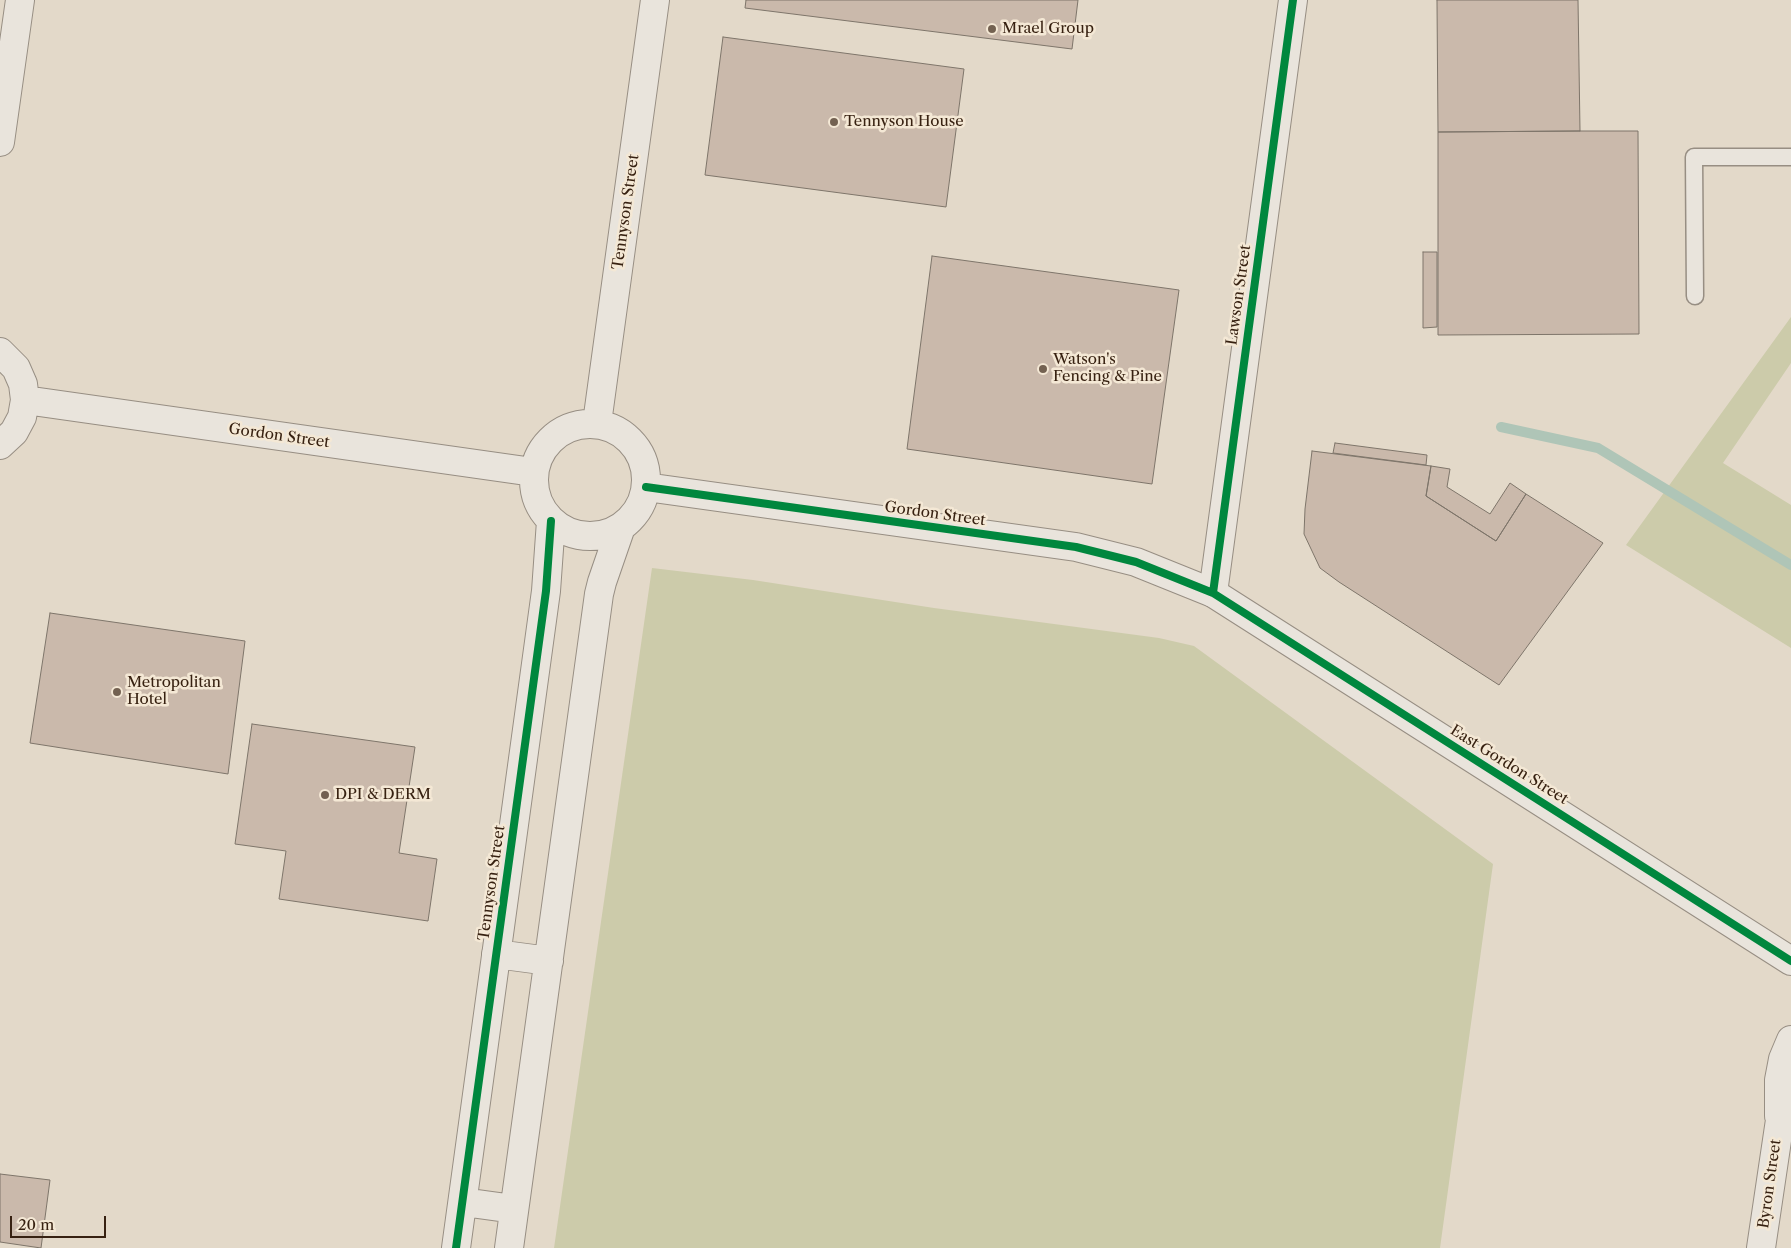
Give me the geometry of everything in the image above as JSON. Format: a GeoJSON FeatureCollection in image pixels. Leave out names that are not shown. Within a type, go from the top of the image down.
{"type":"FeatureCollection","features":[{"type":"Feature","properties":{"kind":"street"},"geometry":{"type":"LineString","coordinates":[[0,142],[20,0]]}},
{"type":"Feature","properties":{"kind":"street","name":"Tennyson Street"},"geometry":{"type":"LineString","coordinates":[[597,423],[655,0]]}},
{"type":"Feature","properties":{"kind":"street","name":"Lawson Street"},"geometry":{"type":"LineString","coordinates":[[1213,593],[1293,0]]}},
{"type":"Feature","properties":{"kind":"street"},"geometry":{"type":"LineString","coordinates":[[0,352],[16,368],[23,384],[25,400],[22,417],[14,432],[0,445]]}},
{"type":"Feature","properties":{"kind":"street","name":"Gordon Street"},"geometry":{"type":"LineString","coordinates":[[25,400],[533,472]]}},
{"type":"Feature","properties":{"kind":"street"},"geometry":{"type":"LineString","coordinates":[[597,423],[614,428],[629,438],[640,452],[646,469],[646,486],[642,502],[633,516],[621,527],[604,535],[585,536],[566,532],[551,521],[540,506],[534,490],[533,472],[538,455],[548,440],[562,430],[579,424],[597,423]]}},
{"type":"Feature","properties":{"kind":"street","name":"Gordon Street"},"geometry":{"type":"LineString","coordinates":[[646,486],[1076,547],[1136,562],[1213,593]]}},
{"type":"Feature","properties":{"kind":"street","name":"Tennyson Street"},"geometry":{"type":"LineString","coordinates":[[456,1248],[546,591],[551,521]]}},
{"type":"Feature","properties":{"kind":"street"},"geometry":{"type":"LineString","coordinates":[[509,1248],[599,594],[621,527]]}},
{"type":"Feature","properties":{"kind":"street","name":"East Gordon Street"},"geometry":{"type":"LineString","coordinates":[[1213,593],[1791,961]]}},
{"type":"Feature","properties":{"kind":"street"},"geometry":{"type":"LineString","coordinates":[[496,954],[549,961]]}},
{"type":"Feature","properties":{"kind":"street","name":"Byron Street"},"geometry":{"type":"LineString","coordinates":[[1761,1248],[1780,1120],[1779,1080],[1783,1059],[1791,1040]]}},
{"type":"Feature","properties":{"kind":"street","name":"Byron Street"},"geometry":{"type":"LineString","coordinates":[[1780,1120],[1791,1094]]}},
{"type":"Feature","properties":{"kind":"street"},"geometry":{"type":"LineString","coordinates":[[462,1202],[514,1209]]}},
{"type":"Feature","properties":{"kind":"lane"},"geometry":{"type":"LineString","coordinates":[[1695,296],[1694,157],[1791,157]]}},
{"type":"Feature","properties":{"kind":"green space"},"geometry":{"type":"Polygon","coordinates":[[[1791,317],[1791,363],[1723,463],[1791,505],[1791,648],[1626,545],[1791,317]]]}},
{"type":"Feature","properties":{"kind":"green space"},"geometry":{"type":"Polygon","coordinates":[[[652,568],[753,580],[934,608],[1159,638],[1194,646],[1493,864],[1440,1248],[554,1248],[652,568]]]}},
{"type":"Feature","properties":{"kind":"building","name":"Mrael Group"},"geometry":{"type":"Polygon","coordinates":[[[746,0],[1078,0],[1072,49],[745,8],[746,0]]]}},
{"type":"Feature","properties":{"kind":"building"},"geometry":{"type":"Polygon","coordinates":[[[1437,0],[1578,0],[1580,131],[1438,132],[1437,0]]]}},
{"type":"Feature","properties":{"kind":"building","name":"Tennyson House"},"geometry":{"type":"Polygon","coordinates":[[[723,37],[964,69],[946,207],[705,175],[723,37]]]}},
{"type":"Feature","properties":{"kind":"building"},"geometry":{"type":"Polygon","coordinates":[[[1638,131],[1639,334],[1438,335],[1438,132],[1638,131]]]}},
{"type":"Feature","properties":{"kind":"building"},"geometry":{"type":"Polygon","coordinates":[[[1423,252],[1437,252],[1437,327],[1423,328],[1423,252]]]}},
{"type":"Feature","properties":{"kind":"building","name":"Watson's Fencing & Pine"},"geometry":{"type":"Polygon","coordinates":[[[932,256],[1179,290],[1152,484],[907,449],[932,256]]]}},
{"type":"Feature","properties":{"kind":"building"},"geometry":{"type":"Polygon","coordinates":[[[1335,443],[1427,455],[1426,465],[1333,453],[1335,443]]]}},
{"type":"Feature","properties":{"kind":"building"},"geometry":{"type":"Polygon","coordinates":[[[1312,451],[1431,466],[1426,496],[1496,541],[1526,494],[1603,543],[1499,685],[1320,568],[1304,534],[1312,451]]]}},
{"type":"Feature","properties":{"kind":"building"},"geometry":{"type":"Polygon","coordinates":[[[1431,466],[1450,469],[1447,487],[1490,514],[1510,483],[1526,494],[1496,541],[1426,496],[1431,466]]]}},
{"type":"Feature","properties":{"kind":"building"},"geometry":{"type":"Polygon","coordinates":[[[50,613],[245,641],[228,774],[30,743],[50,613]]]}},
{"type":"Feature","properties":{"kind":"building","name":"DPI & DERM"},"geometry":{"type":"Polygon","coordinates":[[[252,724],[415,747],[399,853],[437,859],[428,921],[279,899],[286,851],[235,844],[252,724]]]}},
{"type":"Feature","properties":{"kind":"building"},"geometry":{"type":"Polygon","coordinates":[[[0,1174],[50,1180],[41,1248],[0,1242],[0,1174]]]}},
{"type":"Feature","properties":{"kind":"waterway"},"geometry":{"type":"LineString","coordinates":[[1501,427],[1598,448],[1791,565]]}},
{"type":"Feature","properties":{"kind":"cycle path"},"geometry":{"type":"LineString","coordinates":[[1213,593],[1293,0]]}},
{"type":"Feature","properties":{"kind":"cycle path"},"geometry":{"type":"LineString","coordinates":[[646,487],[1076,547],[1136,562],[1213,593],[1791,961]]}},
{"type":"Feature","properties":{"kind":"cycle path"},"geometry":{"type":"LineString","coordinates":[[456,1248],[546,591],[551,521]]}},
{"type":"Feature","properties":{"kind":"place","name":"Mrael Group"},"geometry":{"type":"Point","coordinates":[992,29]}},
{"type":"Feature","properties":{"kind":"place","name":"Tennyson House"},"geometry":{"type":"Point","coordinates":[834,122]}},
{"type":"Feature","properties":{"kind":"place","name":"Watson's Fencing & Pine"},"geometry":{"type":"Point","coordinates":[1043,369]}},
{"type":"Feature","properties":{"kind":"place","name":"Metropolitan Hotel"},"geometry":{"type":"Point","coordinates":[117,692]}},
{"type":"Feature","properties":{"kind":"place","name":"DPI & DERM"},"geometry":{"type":"Point","coordinates":[325,795]}}]}
